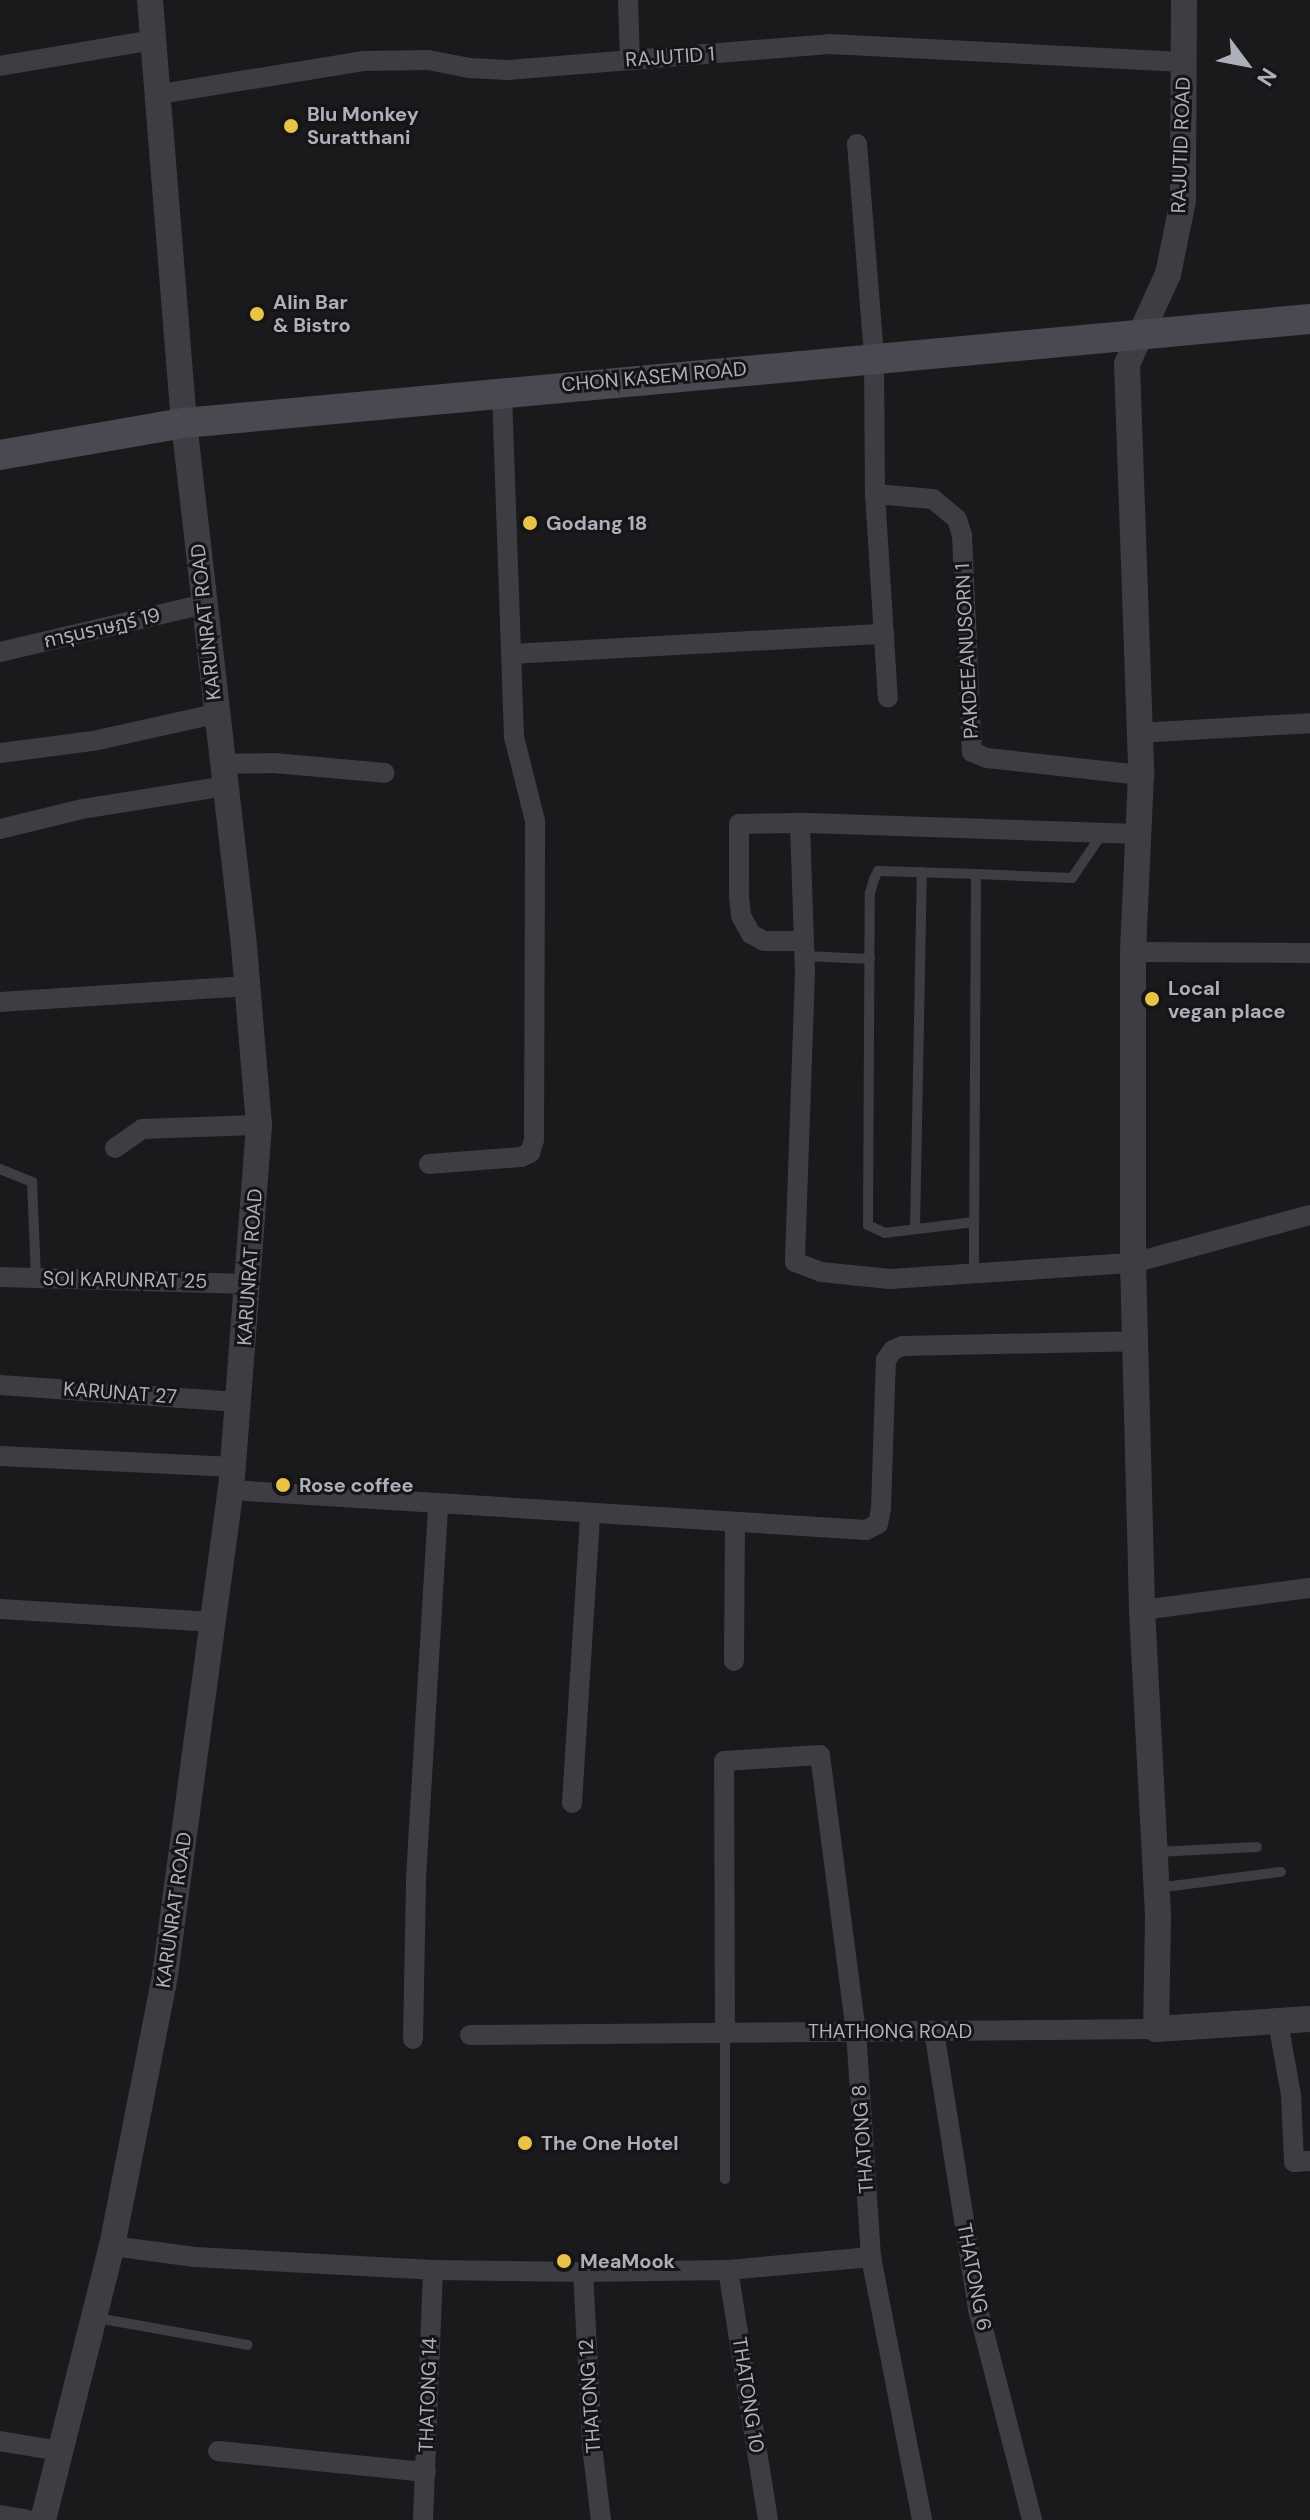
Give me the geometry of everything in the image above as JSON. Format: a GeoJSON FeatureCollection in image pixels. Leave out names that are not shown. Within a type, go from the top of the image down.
{"type":"FeatureCollection","features":[{"type":"Feature","properties":{"kind":"main road","name":"CHON KASEM ROAD"},"geometry":{"type":"LineString","coordinates":[[0,455],[184,423],[1144,331],[1310,319]]}},
{"type":"Feature","properties":{"kind":"street","name":"KARUNRAT ROAD"},"geometry":{"type":"LineString","coordinates":[[43,2520],[112,2246],[165,1975],[233,1478],[250,1284],[259,1125],[247,986],[184,423],[160,94],[150,0]]}},
{"type":"Feature","properties":{"kind":"street"},"geometry":{"type":"LineString","coordinates":[[628,0],[630,60]]}},
{"type":"Feature","properties":{"kind":"street","name":"RAJUTID ROAD"},"geometry":{"type":"LineString","coordinates":[[1156,2029],[1157,1888],[1142,1610],[1133,1263],[1133,952],[1141,775],[1127,364],[1168,274],[1183,201],[1184,0]]}},
{"type":"Feature","properties":{"kind":"street"},"geometry":{"type":"LineString","coordinates":[[0,66],[154,40]]}},
{"type":"Feature","properties":{"kind":"street","name":"RAJUTID 1"},"geometry":{"type":"LineString","coordinates":[[160,94],[364,61],[428,60],[470,68],[507,70],[829,44],[1183,62]]}},
{"type":"Feature","properties":{"kind":"street"},"geometry":{"type":"LineString","coordinates":[[857,144],[874,357],[875,494],[888,698]]}},
{"type":"Feature","properties":{"kind":"street"},"geometry":{"type":"LineString","coordinates":[[429,1164],[521,1157],[530,1153],[534,1140],[535,821],[514,737],[502,391]]}},
{"type":"Feature","properties":{"kind":"street","name":"PAKDEEANUSORN 1"},"geometry":{"type":"LineString","coordinates":[[875,494],[933,499],[957,519],[962,535],[972,752],[987,758],[1141,775]]}},
{"type":"Feature","properties":{"kind":"street","name":"การุนราษฏร์ 19"},"geometry":{"type":"LineString","coordinates":[[0,652],[204,604]]}},
{"type":"Feature","properties":{"kind":"street"},"geometry":{"type":"LineString","coordinates":[[511,654],[884,634]]}},
{"type":"Feature","properties":{"kind":"street"},"geometry":{"type":"LineString","coordinates":[[0,753],[93,741],[215,714]]}},
{"type":"Feature","properties":{"kind":"street"},"geometry":{"type":"LineString","coordinates":[[1139,733],[1310,723]]}},
{"type":"Feature","properties":{"kind":"street"},"geometry":{"type":"LineString","coordinates":[[0,829],[274,763],[385,773]]}},
{"type":"Feature","properties":{"kind":"street"},"geometry":{"type":"LineString","coordinates":[[804,949],[764,941],[751,934],[741,916],[739,824],[800,823],[1138,834]]}},
{"type":"Feature","properties":{"kind":"street"},"geometry":{"type":"LineString","coordinates":[[800,823],[804,949],[795,1262],[821,1272],[890,1279],[1133,1263],[1310,1215]]}},
{"type":"Feature","properties":{"kind":"street"},"geometry":{"type":"LineString","coordinates":[[1133,952],[1310,953]]}},
{"type":"Feature","properties":{"kind":"street"},"geometry":{"type":"LineString","coordinates":[[0,1002],[247,986]]}},
{"type":"Feature","properties":{"kind":"street"},"geometry":{"type":"LineString","coordinates":[[115,1148],[142,1129],[259,1125]]}},
{"type":"Feature","properties":{"kind":"street","name":"SOI KARUNRAT 25"},"geometry":{"type":"LineString","coordinates":[[0,1277],[250,1284]]}},
{"type":"Feature","properties":{"kind":"street"},"geometry":{"type":"LineString","coordinates":[[0,1456],[233,1478],[438,1505],[866,1530],[878,1524],[881,1508],[886,1360],[893,1350],[903,1346],[1135,1341]]}},
{"type":"Feature","properties":{"kind":"street","name":"KARUNAT 27"},"geometry":{"type":"LineString","coordinates":[[0,1385],[240,1402]]}},
{"type":"Feature","properties":{"kind":"street"},"geometry":{"type":"LineString","coordinates":[[413,2039],[416,1878],[438,1505]]}},
{"type":"Feature","properties":{"kind":"street"},"geometry":{"type":"LineString","coordinates":[[572,1803],[590,1515]]}},
{"type":"Feature","properties":{"kind":"street"},"geometry":{"type":"LineString","coordinates":[[734,1661],[735,1523]]}},
{"type":"Feature","properties":{"kind":"street"},"geometry":{"type":"LineString","coordinates":[[1142,1610],[1310,1588]]}},
{"type":"Feature","properties":{"kind":"street"},"geometry":{"type":"LineString","coordinates":[[0,1609],[214,1622]]}},
{"type":"Feature","properties":{"kind":"street","name":"THATONG 8"},"geometry":{"type":"LineString","coordinates":[[725,2033],[724,1761],[820,1755],[856,2031],[871,2257],[922,2520]]}},
{"type":"Feature","properties":{"kind":"street","name":"THATHONG ROAD"},"geometry":{"type":"LineString","coordinates":[[470,2035],[1156,2029],[1310,2019]]}},
{"type":"Feature","properties":{"kind":"street"},"geometry":{"type":"LineString","coordinates":[[1278,2022],[1291,2095],[1294,2162],[1310,2161]]}},
{"type":"Feature","properties":{"kind":"street","name":"THATONG 6"},"geometry":{"type":"LineString","coordinates":[[934,2031],[978,2309],[1032,2520]]}},
{"type":"Feature","properties":{"kind":"street"},"geometry":{"type":"LineString","coordinates":[[112,2246],[195,2257],[433,2270],[728,2270],[871,2257]]}},
{"type":"Feature","properties":{"kind":"street","name":"THATONG 14"},"geometry":{"type":"LineString","coordinates":[[423,2520],[433,2270]]}},
{"type":"Feature","properties":{"kind":"street","name":"THATONG 10"},"geometry":{"type":"LineString","coordinates":[[728,2270],[768,2520]]}},
{"type":"Feature","properties":{"kind":"street","name":"THATONG 12"},"geometry":{"type":"LineString","coordinates":[[583,2272],[592,2446],[601,2520]]}},
{"type":"Feature","properties":{"kind":"street"},"geometry":{"type":"LineString","coordinates":[[0,2441],[60,2451]]}},
{"type":"Feature","properties":{"kind":"street"},"geometry":{"type":"LineString","coordinates":[[218,2451],[426,2472]]}},
{"type":"Feature","properties":{"kind":"street"},"geometry":{"type":"LineString","coordinates":[[0,2515],[27,2520]]}},
{"type":"Feature","properties":{"kind":"lane"},"geometry":{"type":"LineString","coordinates":[[974,1222],[885,1233],[868,1225],[870,893],[878,871],[1072,878],[1103,832]]}},
{"type":"Feature","properties":{"kind":"lane"},"geometry":{"type":"LineString","coordinates":[[915,1229],[922,872]]}},
{"type":"Feature","properties":{"kind":"lane"},"geometry":{"type":"LineString","coordinates":[[974,1272],[976,874]]}},
{"type":"Feature","properties":{"kind":"lane"},"geometry":{"type":"LineString","coordinates":[[804,949],[870,959]]}},
{"type":"Feature","properties":{"kind":"lane"},"geometry":{"type":"LineString","coordinates":[[0,1169],[32,1182],[36,1278]]}},
{"type":"Feature","properties":{"kind":"lane"},"geometry":{"type":"LineString","coordinates":[[1155,1852],[1257,1847]]}},
{"type":"Feature","properties":{"kind":"lane"},"geometry":{"type":"LineString","coordinates":[[1157,1888],[1281,1872]]}},
{"type":"Feature","properties":{"kind":"lane"},"geometry":{"type":"LineString","coordinates":[[725,2033],[725,2179]]}},
{"type":"Feature","properties":{"kind":"lane"},"geometry":{"type":"LineString","coordinates":[[94,2317],[248,2345]]}},
{"type":"Feature","properties":{"kind":"place","name":"Blu Monkey Suratthani"},"geometry":{"type":"Point","coordinates":[291,126]}},
{"type":"Feature","properties":{"kind":"place","name":"Alin Bar & Bistro"},"geometry":{"type":"Point","coordinates":[257,314]}},
{"type":"Feature","properties":{"kind":"place","name":"Godang 18"},"geometry":{"type":"Point","coordinates":[530,523]}},
{"type":"Feature","properties":{"kind":"place","name":"Local vegan place"},"geometry":{"type":"Point","coordinates":[1152,999]}},
{"type":"Feature","properties":{"kind":"place","name":"Rose coffee"},"geometry":{"type":"Point","coordinates":[283,1485]}},
{"type":"Feature","properties":{"kind":"place","name":"The One Hotel"},"geometry":{"type":"Point","coordinates":[525,2143]}},
{"type":"Feature","properties":{"kind":"place","name":"MeaMook"},"geometry":{"type":"Point","coordinates":[564,2261]}}]}
